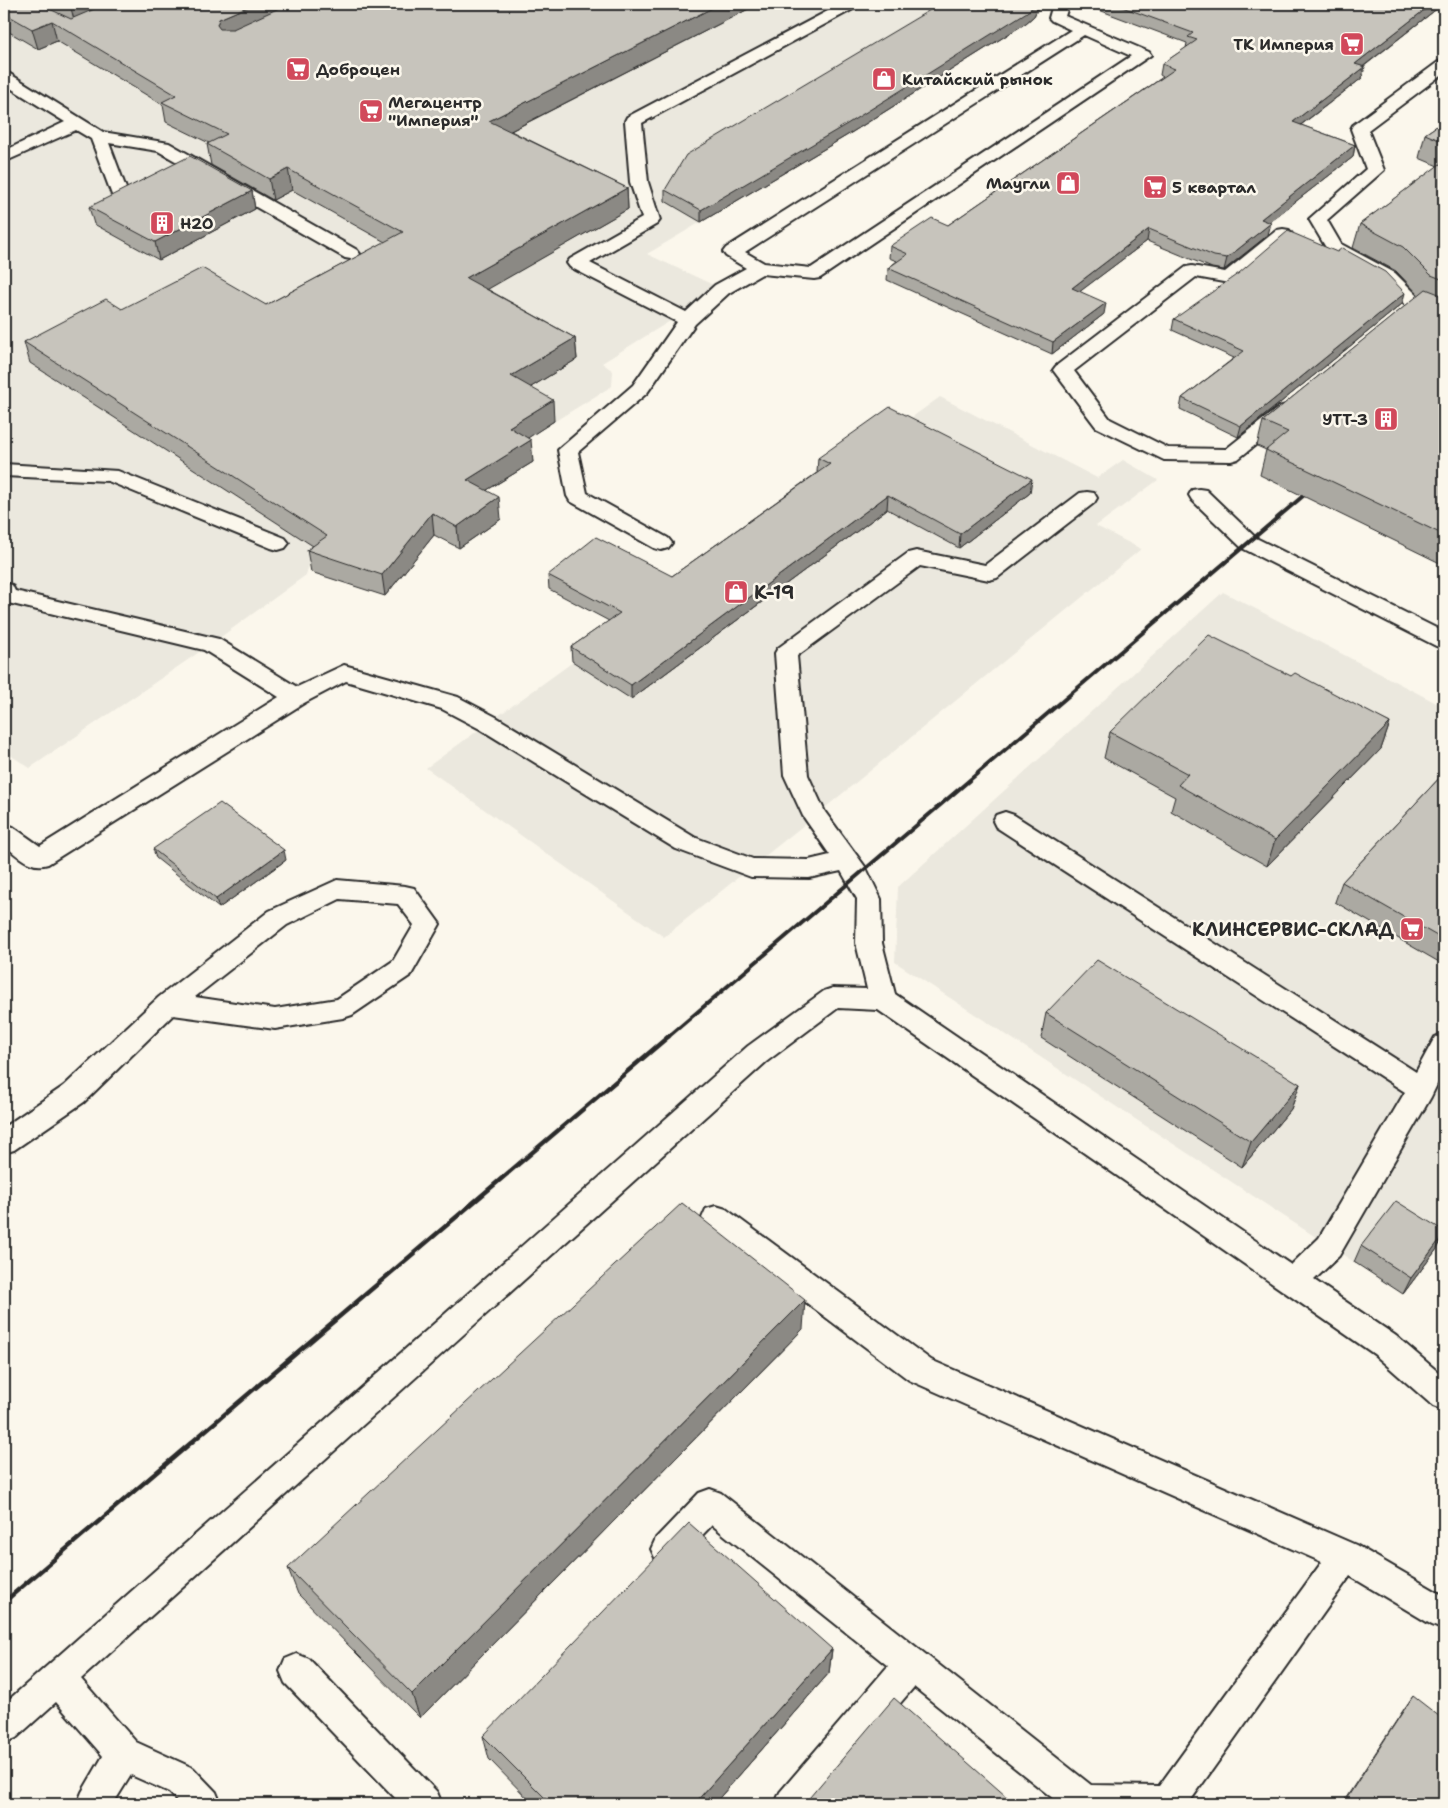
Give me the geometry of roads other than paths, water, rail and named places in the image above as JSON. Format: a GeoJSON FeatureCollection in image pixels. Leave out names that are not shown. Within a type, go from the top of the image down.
{"type":"FeatureCollection","features":[{"type":"Feature","properties":{"kind":"lane"},"geometry":{"type":"LineString","coordinates":[[688,320],[576,263],[651,220],[639,182],[633,121],[852,4]]}},
{"type":"Feature","properties":{"kind":"lane"},"geometry":{"type":"LineString","coordinates":[[1061,4],[1057,18],[1143,55],[814,274],[759,268],[732,252],[1082,30]]}},
{"type":"Feature","properties":{"kind":"lane"},"geometry":{"type":"LineString","coordinates":[[1444,65],[1359,129],[1375,170],[1318,219],[1334,247],[1390,277],[1416,305],[1444,316]]}},
{"type":"Feature","properties":{"kind":"lane"},"geometry":{"type":"LineString","coordinates":[[4,77],[98,136],[163,148],[351,254]]}},
{"type":"Feature","properties":{"kind":"lane"},"geometry":{"type":"LineString","coordinates":[[4,156],[77,123]]}},
{"type":"Feature","properties":{"kind":"lane"},"geometry":{"type":"LineString","coordinates":[[98,136],[118,191]]}},
{"type":"Feature","properties":{"kind":"lane"},"geometry":{"type":"LineString","coordinates":[[1284,234],[1229,278],[1192,271],[1063,370],[1103,423],[1164,454],[1232,455],[1301,399]]}},
{"type":"Feature","properties":{"kind":"lane"},"geometry":{"type":"LineString","coordinates":[[661,543],[576,496],[568,450],[640,390],[688,320],[722,290],[759,268]]}},
{"type":"Feature","properties":{"kind":"lane"},"geometry":{"type":"LineString","coordinates":[[1400,317],[1416,305]]}},
{"type":"Feature","properties":{"kind":"lane"},"geometry":{"type":"LineString","coordinates":[[4,470],[111,475],[278,543]]}},
{"type":"Feature","properties":{"kind":"lane"},"geometry":{"type":"LineString","coordinates":[[1199,495],[1249,543],[1444,642]]}},
{"type":"Feature","properties":{"kind":"lane"},"geometry":{"type":"LineString","coordinates":[[883,1000],[869,943],[869,899],[857,875],[815,816],[796,775],[786,653],[916,558],[989,573],[1087,498]]}},
{"type":"Feature","properties":{"kind":"lane"},"geometry":{"type":"LineString","coordinates":[[4,590],[7,596],[211,644],[296,697]]}},
{"type":"Feature","properties":{"kind":"lane"},"geometry":{"type":"LineString","coordinates":[[4,833],[39,858],[296,697],[344,673],[450,703],[488,723],[685,843],[751,868],[809,870],[847,861]]}},
{"type":"Feature","properties":{"kind":"lane"},"geometry":{"type":"LineString","coordinates":[[1005,821],[1421,1089]]}},
{"type":"Feature","properties":{"kind":"lane"},"geometry":{"type":"LineString","coordinates":[[4,1142],[74,1094],[168,1004],[278,918],[337,889],[405,895],[427,924],[402,968],[343,1008],[275,1020],[168,1004]]}},
{"type":"Feature","properties":{"kind":"lane"},"geometry":{"type":"LineString","coordinates":[[4,1726],[757,1054],[832,998],[883,1000],[1385,1345],[1444,1396]]}},
{"type":"Feature","properties":{"kind":"lane"},"geometry":{"type":"LineString","coordinates":[[1293,1282],[1329,1247],[1421,1089],[1444,1044]]}},
{"type":"Feature","properties":{"kind":"lane"},"geometry":{"type":"LineString","coordinates":[[716,1218],[920,1370],[1345,1556],[1444,1614]]}},
{"type":"Feature","properties":{"kind":"lane"},"geometry":{"type":"LineString","coordinates":[[649,1567],[710,1504],[1085,1802],[1167,1804],[1345,1556]]}},
{"type":"Feature","properties":{"kind":"lane"},"geometry":{"type":"LineString","coordinates":[[792,1804],[912,1664]]}},
{"type":"Feature","properties":{"kind":"lane"},"geometry":{"type":"LineString","coordinates":[[298,1671],[425,1804]]}},
{"type":"Feature","properties":{"kind":"lane"},"geometry":{"type":"LineString","coordinates":[[58,1678],[124,1754],[181,1780],[204,1804]]}},
{"type":"Feature","properties":{"kind":"lane"},"geometry":{"type":"LineString","coordinates":[[94,1804],[124,1754]]}},
{"type":"Feature","properties":{"kind":"railway"},"geometry":{"type":"LineString","coordinates":[[668,1037],[1303,496]]}},
{"type":"Feature","properties":{"kind":"railway"},"geometry":{"type":"LineString","coordinates":[[4,1602],[669,1036]]}},
{"type":"Feature","properties":{"kind":"place","name":"ТК Империя"},"geometry":{"type":"Point","coordinates":[1352,44]}},
{"type":"Feature","properties":{"kind":"place","name":"Доброцен"},"geometry":{"type":"Point","coordinates":[298,69]}},
{"type":"Feature","properties":{"kind":"place","name":"Китайский рынок"},"geometry":{"type":"Point","coordinates":[884,79]}},
{"type":"Feature","properties":{"kind":"place","name":"Мегацентр \"Империя\""},"geometry":{"type":"Point","coordinates":[371,111]}},
{"type":"Feature","properties":{"kind":"place","name":"Маугли"},"geometry":{"type":"Point","coordinates":[1068,183]}},
{"type":"Feature","properties":{"kind":"place","name":"5 квартал"},"geometry":{"type":"Point","coordinates":[1155,187]}},
{"type":"Feature","properties":{"kind":"place","name":"H2O"},"geometry":{"type":"Point","coordinates":[162,223]}},
{"type":"Feature","properties":{"kind":"place","name":"УТТ-3"},"geometry":{"type":"Point","coordinates":[1386,419]}},
{"type":"Feature","properties":{"kind":"place","name":"К-19"},"geometry":{"type":"Point","coordinates":[736,592]}},
{"type":"Feature","properties":{"kind":"place","name":"КЛИНСЕРВИС-СКЛАД"},"geometry":{"type":"Point","coordinates":[1412,929]}}]}
